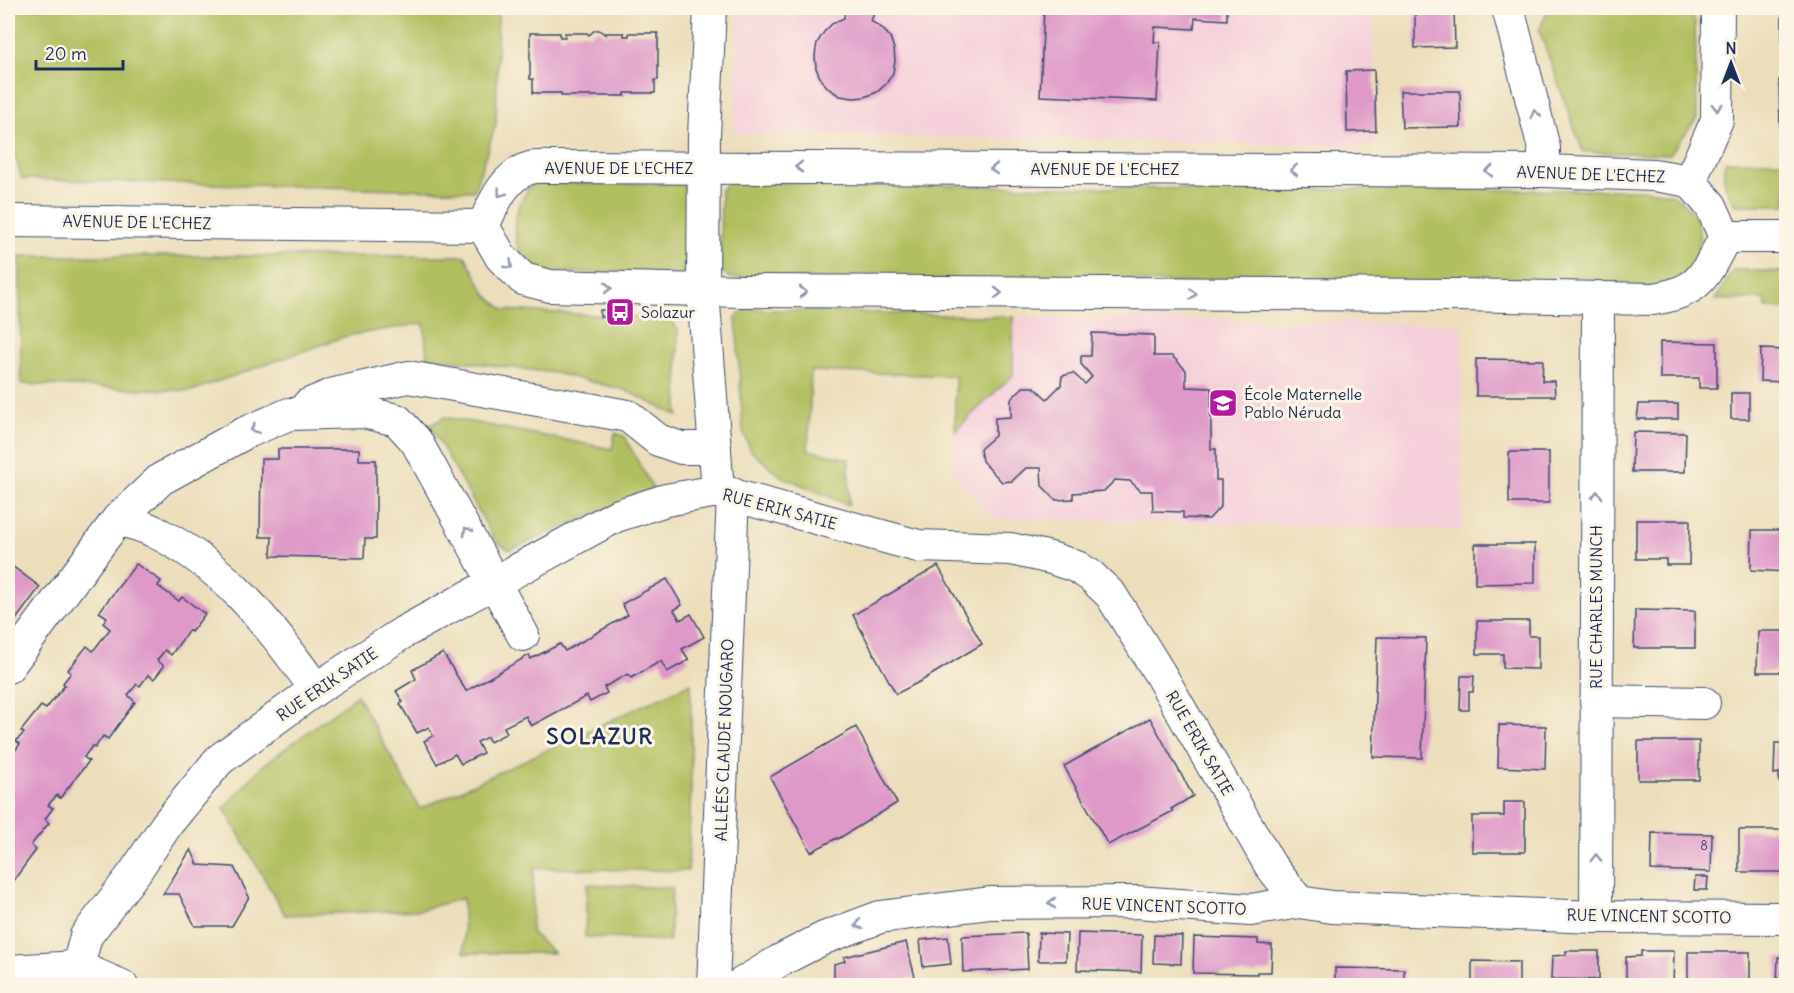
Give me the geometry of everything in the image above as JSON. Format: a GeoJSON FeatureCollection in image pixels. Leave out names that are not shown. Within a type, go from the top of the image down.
{"type":"FeatureCollection","features":[{"type":"Feature","properties":{"kind":"street","name":"ALLÉES CLAUDE NOUGARO"},"geometry":{"type":"LineString","coordinates":[[710,8],[704,167],[704,290],[715,448],[725,493],[713,986]]}},
{"type":"Feature","properties":{"kind":"street"},"geometry":{"type":"LineString","coordinates":[[1508,8],[1544,148],[1544,171]]}},
{"type":"Feature","properties":{"kind":"street"},"geometry":{"type":"LineString","coordinates":[[1716,8],[1718,10],[1717,120],[1690,181],[1711,206],[1725,237]]}},
{"type":"Feature","properties":{"kind":"street","name":"AVENUE DE L'ECHEZ"},"geometry":{"type":"LineString","coordinates":[[8,221],[483,226],[500,191],[515,177],[530,168],[1544,171],[1654,174],[1690,181]]}},
{"type":"Feature","properties":{"kind":"street"},"geometry":{"type":"LineString","coordinates":[[483,226],[501,257],[524,279],[550,286],[704,290],[1653,299],[1675,296],[1694,286],[1710,265],[1725,237]]}},
{"type":"Feature","properties":{"kind":"street"},"geometry":{"type":"LineString","coordinates":[[1725,237],[1786,237]]}},
{"type":"Feature","properties":{"kind":"street","name":"RUE CHARLES MUNCH"},"geometry":{"type":"LineString","coordinates":[[1596,917],[1598,297]]}},
{"type":"Feature","properties":{"kind":"street"},"geometry":{"type":"LineString","coordinates":[[8,667],[118,519],[161,479],[245,433],[334,393],[408,376],[628,416],[658,440],[681,448],[715,448]]}},
{"type":"Feature","properties":{"kind":"street"},"geometry":{"type":"LineString","coordinates":[[289,414],[363,412],[397,420],[416,441],[524,635]]}},
{"type":"Feature","properties":{"kind":"street","name":"RUE ERIK SATIE"},"geometry":{"type":"LineString","coordinates":[[78,967],[86,936],[135,872],[167,824],[219,760],[316,688],[404,632],[616,516],[666,500],[725,493],[918,546],[1011,549],[1051,558],[1077,567],[1091,576],[1111,595],[1160,674],[1270,865],[1299,902]]}},
{"type":"Feature","properties":{"kind":"street"},"geometry":{"type":"LineString","coordinates":[[118,519],[151,530],[192,552],[226,579],[268,624],[316,688]]}},
{"type":"Feature","properties":{"kind":"street"},"geometry":{"type":"LineString","coordinates":[[1596,701],[1704,703]]}},
{"type":"Feature","properties":{"kind":"street","name":"RUE VINCENT SCOTTO"},"geometry":{"type":"LineString","coordinates":[[738,986],[778,961],[824,938],[879,917],[990,903],[1136,902],[1251,909],[1299,902],[1332,907],[1596,917],[1786,918]]}},
{"type":"Feature","properties":{"kind":"street"},"geometry":{"type":"LineString","coordinates":[[8,986],[8,970],[78,967],[122,986]]}},
{"type":"Feature","properties":{"kind":"shaded area"},"geometry":{"type":"Polygon","coordinates":[[[738,8],[1373,8],[1375,146],[735,133],[738,8]]]}},
{"type":"Feature","properties":{"kind":"shaded area","name":"École Maternelle Pablo Néruda"},"geometry":{"type":"Polygon","coordinates":[[[1013,317],[1462,324],[1463,530],[994,518],[954,474],[955,431],[1013,375],[1013,317]]]}},
{"type":"Feature","properties":{"kind":"green space"},"geometry":{"type":"Polygon","coordinates":[[[8,8],[498,8],[496,124],[474,191],[22,179],[8,132],[8,8]]]}},
{"type":"Feature","properties":{"kind":"green space"},"geometry":{"type":"Polygon","coordinates":[[[1549,8],[1687,8],[1695,22],[1697,118],[1670,154],[1583,152],[1539,30],[1549,8]]]}},
{"type":"Feature","properties":{"kind":"green space"},"geometry":{"type":"Polygon","coordinates":[[[1726,161],[1786,161],[1786,205],[1735,205],[1725,184],[1726,161]]]}},
{"type":"Feature","properties":{"kind":"green space"},"geometry":{"type":"Polygon","coordinates":[[[729,182],[1194,189],[1648,190],[1675,196],[1686,205],[1693,215],[1700,238],[1694,262],[1686,272],[1670,284],[1649,288],[730,278],[720,270],[721,190],[729,182]]]}},
{"type":"Feature","properties":{"kind":"green space"},"geometry":{"type":"Polygon","coordinates":[[[532,183],[683,184],[689,190],[687,265],[682,274],[543,272],[525,266],[517,242],[515,223],[516,214],[532,183]]]}},
{"type":"Feature","properties":{"kind":"green space"},"geometry":{"type":"Polygon","coordinates":[[[20,256],[465,256],[486,294],[504,310],[671,319],[678,330],[678,416],[625,390],[555,373],[427,357],[424,323],[346,336],[191,391],[21,384],[20,256]]]}},
{"type":"Feature","properties":{"kind":"green space"},"geometry":{"type":"Polygon","coordinates":[[[1733,270],[1786,272],[1786,309],[1766,308],[1765,299],[1715,300],[1733,270]]]}},
{"type":"Feature","properties":{"kind":"green space"},"geometry":{"type":"Polygon","coordinates":[[[746,309],[1013,317],[1013,375],[955,431],[955,376],[811,371],[808,450],[849,459],[849,505],[781,476],[751,451],[743,432],[736,317],[746,309]]]}},
{"type":"Feature","properties":{"kind":"green space"},"geometry":{"type":"Polygon","coordinates":[[[445,417],[612,449],[615,433],[624,436],[653,489],[510,550],[496,542],[430,425],[445,417]]]}},
{"type":"Feature","properties":{"kind":"green space"},"geometry":{"type":"Polygon","coordinates":[[[691,683],[688,871],[534,868],[531,932],[554,953],[464,953],[463,898],[420,910],[285,915],[224,808],[262,766],[357,695],[420,809],[691,683]]]}},
{"type":"Feature","properties":{"kind":"green space"},"geometry":{"type":"Polygon","coordinates":[[[587,884],[672,888],[669,941],[585,937],[587,884]]]}},
{"type":"Feature","properties":{"kind":"building"},"geometry":{"type":"Polygon","coordinates":[[[845,8],[876,8],[871,21],[890,37],[894,49],[893,73],[877,92],[865,97],[840,96],[821,80],[816,68],[817,43],[833,23],[844,18],[845,8]]]}},
{"type":"Feature","properties":{"kind":"building"},"geometry":{"type":"Polygon","coordinates":[[[1044,8],[1082,8],[1118,12],[1118,8],[1227,8],[1227,20],[1195,18],[1194,29],[1155,27],[1154,42],[1160,42],[1157,101],[1040,96],[1044,8]]]}},
{"type":"Feature","properties":{"kind":"building"},"geometry":{"type":"Polygon","coordinates":[[[1415,8],[1463,8],[1454,10],[1455,47],[1415,48],[1415,8]]]}},
{"type":"Feature","properties":{"kind":"building"},"geometry":{"type":"Polygon","coordinates":[[[1782,8],[1786,8],[1786,51],[1782,43],[1782,8]]]}},
{"type":"Feature","properties":{"kind":"building"},"geometry":{"type":"Polygon","coordinates":[[[595,30],[606,35],[606,33],[624,33],[624,36],[629,36],[629,33],[658,33],[658,80],[655,80],[655,93],[625,93],[625,96],[561,96],[561,93],[533,93],[533,79],[530,79],[530,33],[560,33],[560,37],[565,37],[565,33],[587,33],[589,35],[595,30]]]}},
{"type":"Feature","properties":{"kind":"building"},"geometry":{"type":"Polygon","coordinates":[[[1374,70],[1376,131],[1347,132],[1346,71],[1374,70]]]}},
{"type":"Feature","properties":{"kind":"building"},"geometry":{"type":"Polygon","coordinates":[[[1786,79],[1786,129],[1780,129],[1779,80],[1786,79]]]}},
{"type":"Feature","properties":{"kind":"building"},"geometry":{"type":"Polygon","coordinates":[[[1400,91],[1460,91],[1461,127],[1402,128],[1400,91]]]}},
{"type":"Feature","properties":{"kind":"building"},"geometry":{"type":"Polygon","coordinates":[[[600,310],[617,310],[617,317],[600,317],[600,310]]]}},
{"type":"Feature","properties":{"kind":"building"},"geometry":{"type":"Polygon","coordinates":[[[1092,333],[1154,335],[1154,356],[1172,356],[1186,370],[1186,387],[1211,388],[1211,449],[1216,449],[1216,480],[1221,480],[1221,506],[1209,519],[1183,518],[1183,512],[1153,511],[1152,491],[1141,491],[1130,481],[1115,480],[1104,491],[1073,493],[1073,499],[1056,500],[1042,486],[1041,468],[1026,468],[1012,481],[1002,482],[982,461],[980,449],[995,436],[995,418],[1011,417],[1011,399],[1023,387],[1034,387],[1047,399],[1061,385],[1062,376],[1073,373],[1085,384],[1092,377],[1081,364],[1081,356],[1091,356],[1092,333]]]}},
{"type":"Feature","properties":{"kind":"building"},"geometry":{"type":"Polygon","coordinates":[[[1660,342],[1717,343],[1717,388],[1699,388],[1699,378],[1660,378],[1660,342]]]}},
{"type":"Feature","properties":{"kind":"building"},"geometry":{"type":"Polygon","coordinates":[[[1761,349],[1786,350],[1786,382],[1760,381],[1761,349]]]}},
{"type":"Feature","properties":{"kind":"building"},"geometry":{"type":"Polygon","coordinates":[[[1476,359],[1543,360],[1542,381],[1554,381],[1555,396],[1476,396],[1476,359]]]}},
{"type":"Feature","properties":{"kind":"building"},"geometry":{"type":"Polygon","coordinates":[[[1731,393],[1749,393],[1749,419],[1731,419],[1731,393]]]}},
{"type":"Feature","properties":{"kind":"building"},"geometry":{"type":"Polygon","coordinates":[[[1639,404],[1678,404],[1678,419],[1637,419],[1639,404]]]}},
{"type":"Feature","properties":{"kind":"building"},"geometry":{"type":"Polygon","coordinates":[[[1633,432],[1686,433],[1685,472],[1632,472],[1633,432]]]}},
{"type":"Feature","properties":{"kind":"building"},"geometry":{"type":"Polygon","coordinates":[[[278,449],[359,449],[359,460],[376,460],[376,539],[365,539],[364,558],[271,556],[272,537],[260,537],[261,459],[278,459],[278,449]]]}},
{"type":"Feature","properties":{"kind":"building"},"geometry":{"type":"Polygon","coordinates":[[[1509,452],[1549,452],[1549,503],[1509,503],[1509,452]]]}},
{"type":"Feature","properties":{"kind":"building"},"geometry":{"type":"Polygon","coordinates":[[[1636,520],[1690,520],[1689,565],[1666,565],[1666,559],[1636,559],[1636,520]]]}},
{"type":"Feature","properties":{"kind":"building"},"geometry":{"type":"Polygon","coordinates":[[[1752,530],[1780,530],[1780,534],[1786,534],[1786,572],[1751,570],[1752,530]]]}},
{"type":"Feature","properties":{"kind":"building"},"geometry":{"type":"Polygon","coordinates":[[[1475,544],[1535,544],[1535,583],[1475,584],[1475,544]]]}},
{"type":"Feature","properties":{"kind":"building"},"geometry":{"type":"Polygon","coordinates":[[[8,563],[40,587],[12,625],[8,622],[8,563]]]}},
{"type":"Feature","properties":{"kind":"building"},"geometry":{"type":"Polygon","coordinates":[[[136,564],[161,581],[158,586],[179,601],[182,597],[205,614],[191,632],[189,630],[171,655],[165,650],[157,660],[164,666],[154,679],[148,675],[140,686],[137,684],[128,695],[135,702],[108,739],[103,736],[95,748],[92,746],[84,757],[89,761],[60,798],[57,795],[48,805],[53,808],[45,819],[49,823],[31,845],[36,850],[8,888],[8,760],[20,744],[16,741],[24,733],[21,731],[41,706],[46,709],[65,685],[63,683],[71,673],[68,670],[87,646],[93,651],[110,629],[103,623],[107,617],[99,612],[136,564]]]}},
{"type":"Feature","properties":{"kind":"building"},"geometry":{"type":"Polygon","coordinates":[[[938,566],[982,644],[896,694],[853,615],[938,566]]]}},
{"type":"Feature","properties":{"kind":"building"},"geometry":{"type":"Polygon","coordinates":[[[667,579],[682,605],[674,610],[680,620],[691,614],[704,637],[682,649],[689,660],[667,672],[661,661],[631,678],[628,674],[604,687],[607,693],[590,702],[587,696],[531,726],[526,716],[504,727],[507,733],[490,742],[487,737],[477,742],[483,753],[461,764],[455,754],[437,764],[424,741],[433,736],[429,727],[417,733],[400,704],[403,702],[396,691],[416,679],[412,670],[443,653],[466,691],[529,655],[531,659],[560,644],[565,651],[628,615],[622,604],[667,579]]]}},
{"type":"Feature","properties":{"kind":"building"},"geometry":{"type":"Polygon","coordinates":[[[1635,610],[1695,611],[1695,648],[1634,648],[1635,610]]]}},
{"type":"Feature","properties":{"kind":"building"},"geometry":{"type":"Polygon","coordinates":[[[1477,621],[1529,621],[1529,636],[1538,636],[1538,669],[1503,668],[1503,654],[1477,654],[1477,621]]]}},
{"type":"Feature","properties":{"kind":"building"},"geometry":{"type":"Polygon","coordinates":[[[1758,631],[1786,631],[1786,672],[1757,672],[1758,631]]]}},
{"type":"Feature","properties":{"kind":"building"},"geometry":{"type":"Polygon","coordinates":[[[1377,637],[1426,638],[1422,758],[1373,757],[1377,637]]]}},
{"type":"Feature","properties":{"kind":"building"},"geometry":{"type":"Polygon","coordinates":[[[1461,676],[1474,676],[1473,692],[1469,692],[1469,710],[1460,710],[1461,676]]]}},
{"type":"Feature","properties":{"kind":"building"},"geometry":{"type":"Polygon","coordinates":[[[1150,718],[1193,796],[1171,809],[1173,811],[1108,845],[1064,766],[1150,718]]]}},
{"type":"Feature","properties":{"kind":"building"},"geometry":{"type":"Polygon","coordinates":[[[1499,725],[1546,726],[1545,769],[1498,767],[1499,725]]]}},
{"type":"Feature","properties":{"kind":"building"},"geometry":{"type":"Polygon","coordinates":[[[856,727],[897,803],[838,839],[811,852],[770,777],[856,727]]]}},
{"type":"Feature","properties":{"kind":"building"},"geometry":{"type":"Polygon","coordinates":[[[1638,741],[1699,741],[1699,780],[1638,780],[1638,741]]]}},
{"type":"Feature","properties":{"kind":"building"},"geometry":{"type":"Polygon","coordinates":[[[1775,743],[1786,743],[1786,782],[1779,782],[1779,773],[1774,774],[1775,743]]]}},
{"type":"Feature","properties":{"kind":"building"},"geometry":{"type":"Polygon","coordinates":[[[1504,802],[1525,802],[1525,852],[1472,852],[1472,816],[1504,816],[1504,802]]]}},
{"type":"Feature","properties":{"kind":"building"},"geometry":{"type":"Polygon","coordinates":[[[1739,830],[1786,830],[1786,872],[1739,872],[1739,830]]]}},
{"type":"Feature","properties":{"kind":"building"},"geometry":{"type":"Polygon","coordinates":[[[1652,833],[1712,834],[1711,872],[1651,870],[1652,833]]]}},
{"type":"Feature","properties":{"kind":"building"},"geometry":{"type":"Polygon","coordinates":[[[191,849],[198,865],[234,867],[249,897],[232,926],[195,926],[179,894],[163,894],[191,849]]]}},
{"type":"Feature","properties":{"kind":"building"},"geometry":{"type":"Polygon","coordinates":[[[1695,877],[1708,877],[1707,890],[1694,890],[1695,877]]]}},
{"type":"Feature","properties":{"kind":"building"},"geometry":{"type":"Polygon","coordinates":[[[1026,933],[1028,969],[963,972],[962,936],[1026,933]]]}},
{"type":"Feature","properties":{"kind":"building"},"geometry":{"type":"Polygon","coordinates":[[[1039,933],[1067,934],[1066,961],[1038,961],[1039,933]]]}},
{"type":"Feature","properties":{"kind":"building"},"geometry":{"type":"Polygon","coordinates":[[[1078,933],[1142,935],[1141,972],[1077,970],[1078,933]]]}},
{"type":"Feature","properties":{"kind":"building"},"geometry":{"type":"Polygon","coordinates":[[[1154,935],[1182,936],[1181,964],[1153,963],[1154,935]]]}},
{"type":"Feature","properties":{"kind":"building"},"geometry":{"type":"Polygon","coordinates":[[[948,937],[951,964],[923,967],[920,940],[948,937]]]}},
{"type":"Feature","properties":{"kind":"building"},"geometry":{"type":"Polygon","coordinates":[[[1194,937],[1258,939],[1258,944],[1272,945],[1271,972],[1257,972],[1257,974],[1193,973],[1194,937]]]}},
{"type":"Feature","properties":{"kind":"building"},"geometry":{"type":"Polygon","coordinates":[[[906,942],[915,977],[877,986],[834,986],[834,964],[845,961],[844,957],[906,942]]]}},
{"type":"Feature","properties":{"kind":"building"},"geometry":{"type":"Polygon","coordinates":[[[1566,951],[1599,951],[1599,980],[1551,979],[1552,956],[1566,955],[1566,951]]]}},
{"type":"Feature","properties":{"kind":"building"},"geometry":{"type":"Polygon","coordinates":[[[1641,951],[1674,951],[1673,986],[1626,985],[1626,957],[1641,956],[1641,951]]]}},
{"type":"Feature","properties":{"kind":"building"},"geometry":{"type":"Polygon","coordinates":[[[1688,952],[1750,952],[1750,986],[1688,985],[1688,952]]]}},
{"type":"Feature","properties":{"kind":"building"},"geometry":{"type":"Polygon","coordinates":[[[1778,957],[1786,958],[1786,984],[1777,984],[1778,957]]]}},
{"type":"Feature","properties":{"kind":"building"},"geometry":{"type":"Polygon","coordinates":[[[1472,961],[1519,962],[1519,986],[1472,986],[1472,961]]]}},
{"type":"Feature","properties":{"kind":"building"},"geometry":{"type":"Polygon","coordinates":[[[1335,968],[1404,969],[1404,986],[1335,986],[1335,968]]]}},
{"type":"Feature","properties":{"kind":"place","name":"Solazur"},"geometry":{"type":"Point","coordinates":[620,312]}},
{"type":"Feature","properties":{"kind":"place","name":"École Maternelle Pablo Néruda"},"geometry":{"type":"Point","coordinates":[1223,403]}},
{"type":"Feature","properties":{"kind":"district","name":"SOLAZUR"},"geometry":{"type":"Point","coordinates":[600,736]}}]}
